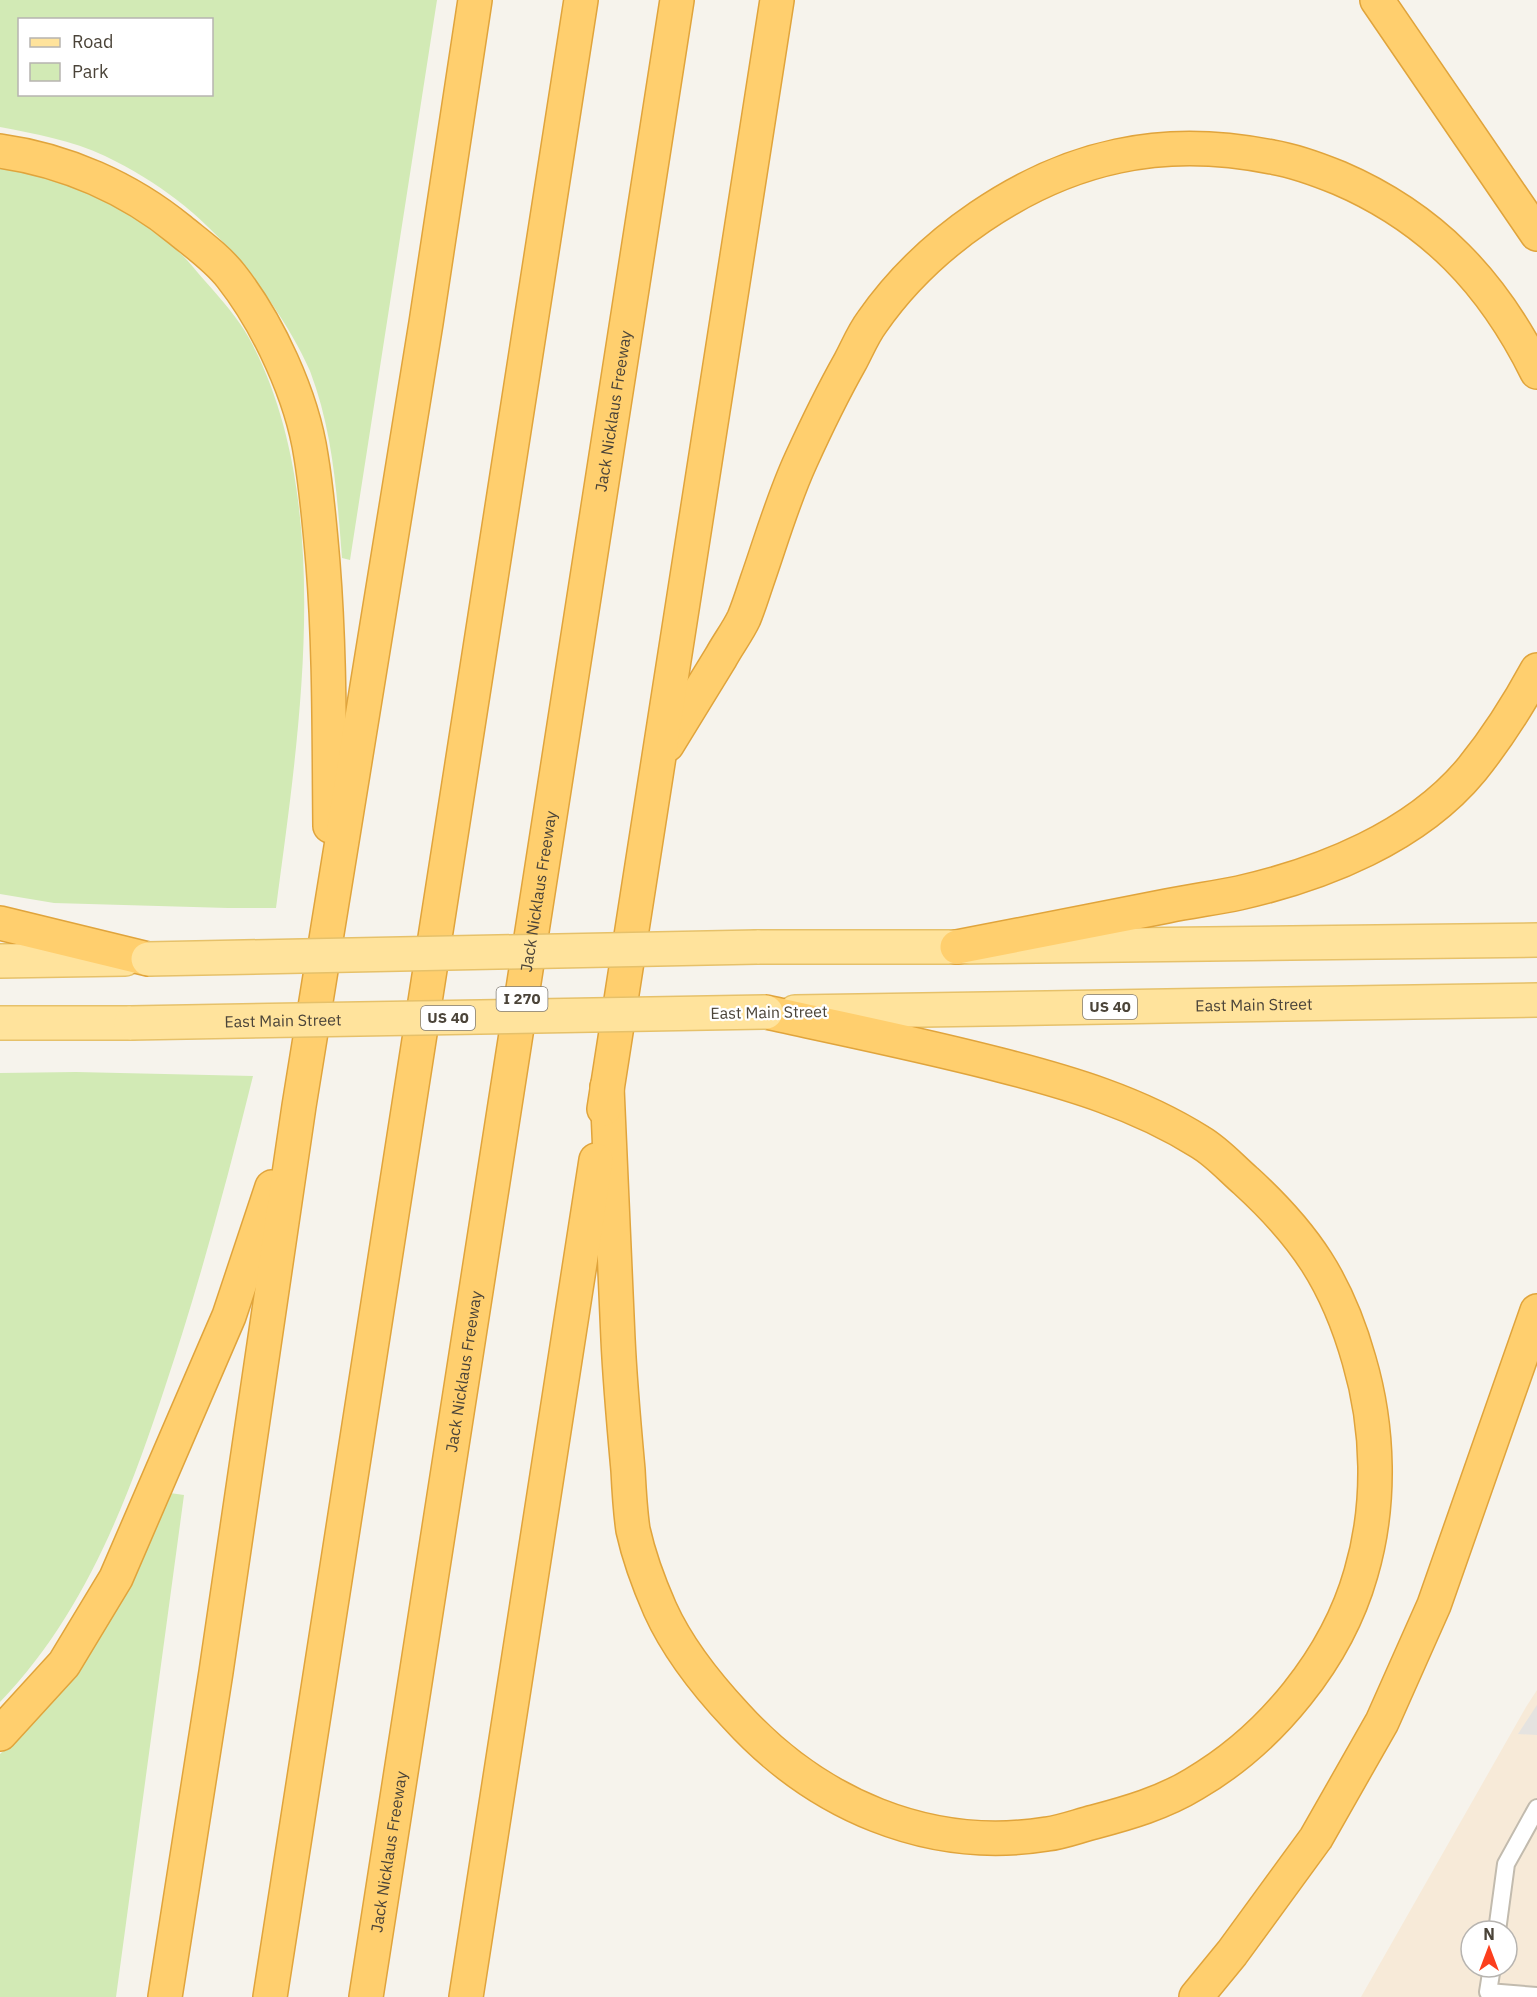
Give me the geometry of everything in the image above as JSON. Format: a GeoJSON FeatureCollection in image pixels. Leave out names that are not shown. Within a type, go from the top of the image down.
{"type":"FeatureCollection","features":[{"type":"Feature","properties":{"kind":"highway"},"geometry":{"type":"LineString","coordinates":[[165,1997],[216,1672],[299,1106],[424,335],[475,0]]}},
{"type":"Feature","properties":{"kind":"highway"},"geometry":{"type":"LineString","coordinates":[[270,1997],[581,0]]}},
{"type":"Feature","properties":{"kind":"highway","name":"Jack Nicklaus Freeway"},"geometry":{"type":"LineString","coordinates":[[366,1997],[677,0]]}},
{"type":"Feature","properties":{"kind":"highway"},"geometry":{"type":"LineString","coordinates":[[466,1997],[777,0]]}},
{"type":"Feature","properties":{"kind":"highway"},"geometry":{"type":"LineString","coordinates":[[1377,0],[1537,234]]}},
{"type":"Feature","properties":{"kind":"highway"},"geometry":{"type":"LineString","coordinates":[[659,759],[744,618],[799,463],[833,392],[871,323],[909,276],[953,237],[1035,184],[1075,168],[1118,156],[1166,150],[1214,149],[1293,160],[1368,191],[1403,211],[1436,237],[1464,263],[1490,293],[1519,337],[1537,372]]}},
{"type":"Feature","properties":{"kind":"highway"},"geometry":{"type":"LineString","coordinates":[[0,151],[24,154],[76,170],[117,188],[160,213],[230,274],[258,314],[284,364],[311,453],[319,515],[327,612],[330,921]]}},
{"type":"Feature","properties":{"kind":"highway"},"geometry":{"type":"LineString","coordinates":[[957,947],[1238,893],[1294,878],[1343,860],[1392,835],[1439,802],[1471,770],[1518,705],[1537,670]]}},
{"type":"Feature","properties":{"kind":"highway"},"geometry":{"type":"LineString","coordinates":[[0,924],[148,959]]}},
{"type":"Feature","properties":{"kind":"highway"},"geometry":{"type":"LineString","coordinates":[[607,1087],[621,1386],[632,1526],[643,1567],[662,1612],[682,1648],[708,1684],[749,1731],[778,1759],[838,1797],[872,1814],[908,1827],[950,1835],[991,1838],[1053,1833],[1155,1803],[1190,1787],[1228,1763],[1261,1734],[1296,1697],[1346,1616],[1362,1573],[1372,1526],[1375,1481],[1373,1426],[1364,1376],[1350,1330],[1332,1286],[1304,1241],[1262,1195],[1206,1144],[1133,1106],[1056,1080],[975,1059],[766,1012]]}},
{"type":"Feature","properties":{"kind":"highway"},"geometry":{"type":"LineString","coordinates":[[0,1734],[64,1664],[116,1578],[229,1316],[299,1106]]}},
{"type":"Feature","properties":{"kind":"highway"},"geometry":{"type":"LineString","coordinates":[[1196,1997],[1232,1953],[1316,1838],[1382,1722],[1434,1605],[1537,1311]]}},
{"type":"Feature","properties":{"kind":"main road"},"geometry":{"type":"LineString","coordinates":[[0,961],[757,947],[1537,940]]}},
{"type":"Feature","properties":{"kind":"main road","name":"East Main Street"},"geometry":{"type":"LineString","coordinates":[[0,1023],[130,1023],[1537,1000]]}},
{"type":"Feature","properties":{"kind":"lane"},"geometry":{"type":"LineString","coordinates":[[1499,1919],[1506,1864],[1537,1808]]}},
{"type":"Feature","properties":{"kind":"lane"},"geometry":{"type":"LineString","coordinates":[[1490,1979],[1488,1992],[1537,1996]]}},
{"type":"Feature","properties":{"kind":"shaded area"},"geometry":{"type":"Polygon","coordinates":[[[1537,1690],[1537,1997],[1361,1997],[1526,1707],[1537,1690]]]}},
{"type":"Feature","properties":{"kind":"shaded area"},"geometry":{"type":"Polygon","coordinates":[[[1537,1705],[1537,1735],[1518,1734],[1537,1705]]]}},
{"type":"Feature","properties":{"kind":"green space"},"geometry":{"type":"Polygon","coordinates":[[[0,0],[437,0],[350,560],[342,558],[336,487],[329,440],[318,394],[297,345],[255,280],[219,237],[199,218],[156,185],[105,156],[53,138],[0,127],[0,0]]]}},
{"type":"Feature","properties":{"kind":"green space"},"geometry":{"type":"Polygon","coordinates":[[[0,167],[61,182],[97,197],[150,228],[178,251],[240,323],[249,338],[276,402],[294,471],[302,544],[304,618],[301,693],[294,768],[276,908],[54,903],[0,894],[0,167]]]}},
{"type":"Feature","properties":{"kind":"green space"},"geometry":{"type":"Polygon","coordinates":[[[76,1072],[253,1076],[223,1194],[189,1310],[151,1429],[119,1513],[79,1594],[56,1632],[30,1668],[0,1702],[0,1073],[76,1072]]]}},
{"type":"Feature","properties":{"kind":"green space"},"geometry":{"type":"Polygon","coordinates":[[[170,1493],[184,1495],[116,1997],[0,1997],[0,1754],[43,1713],[86,1659],[170,1493]]]}}]}
